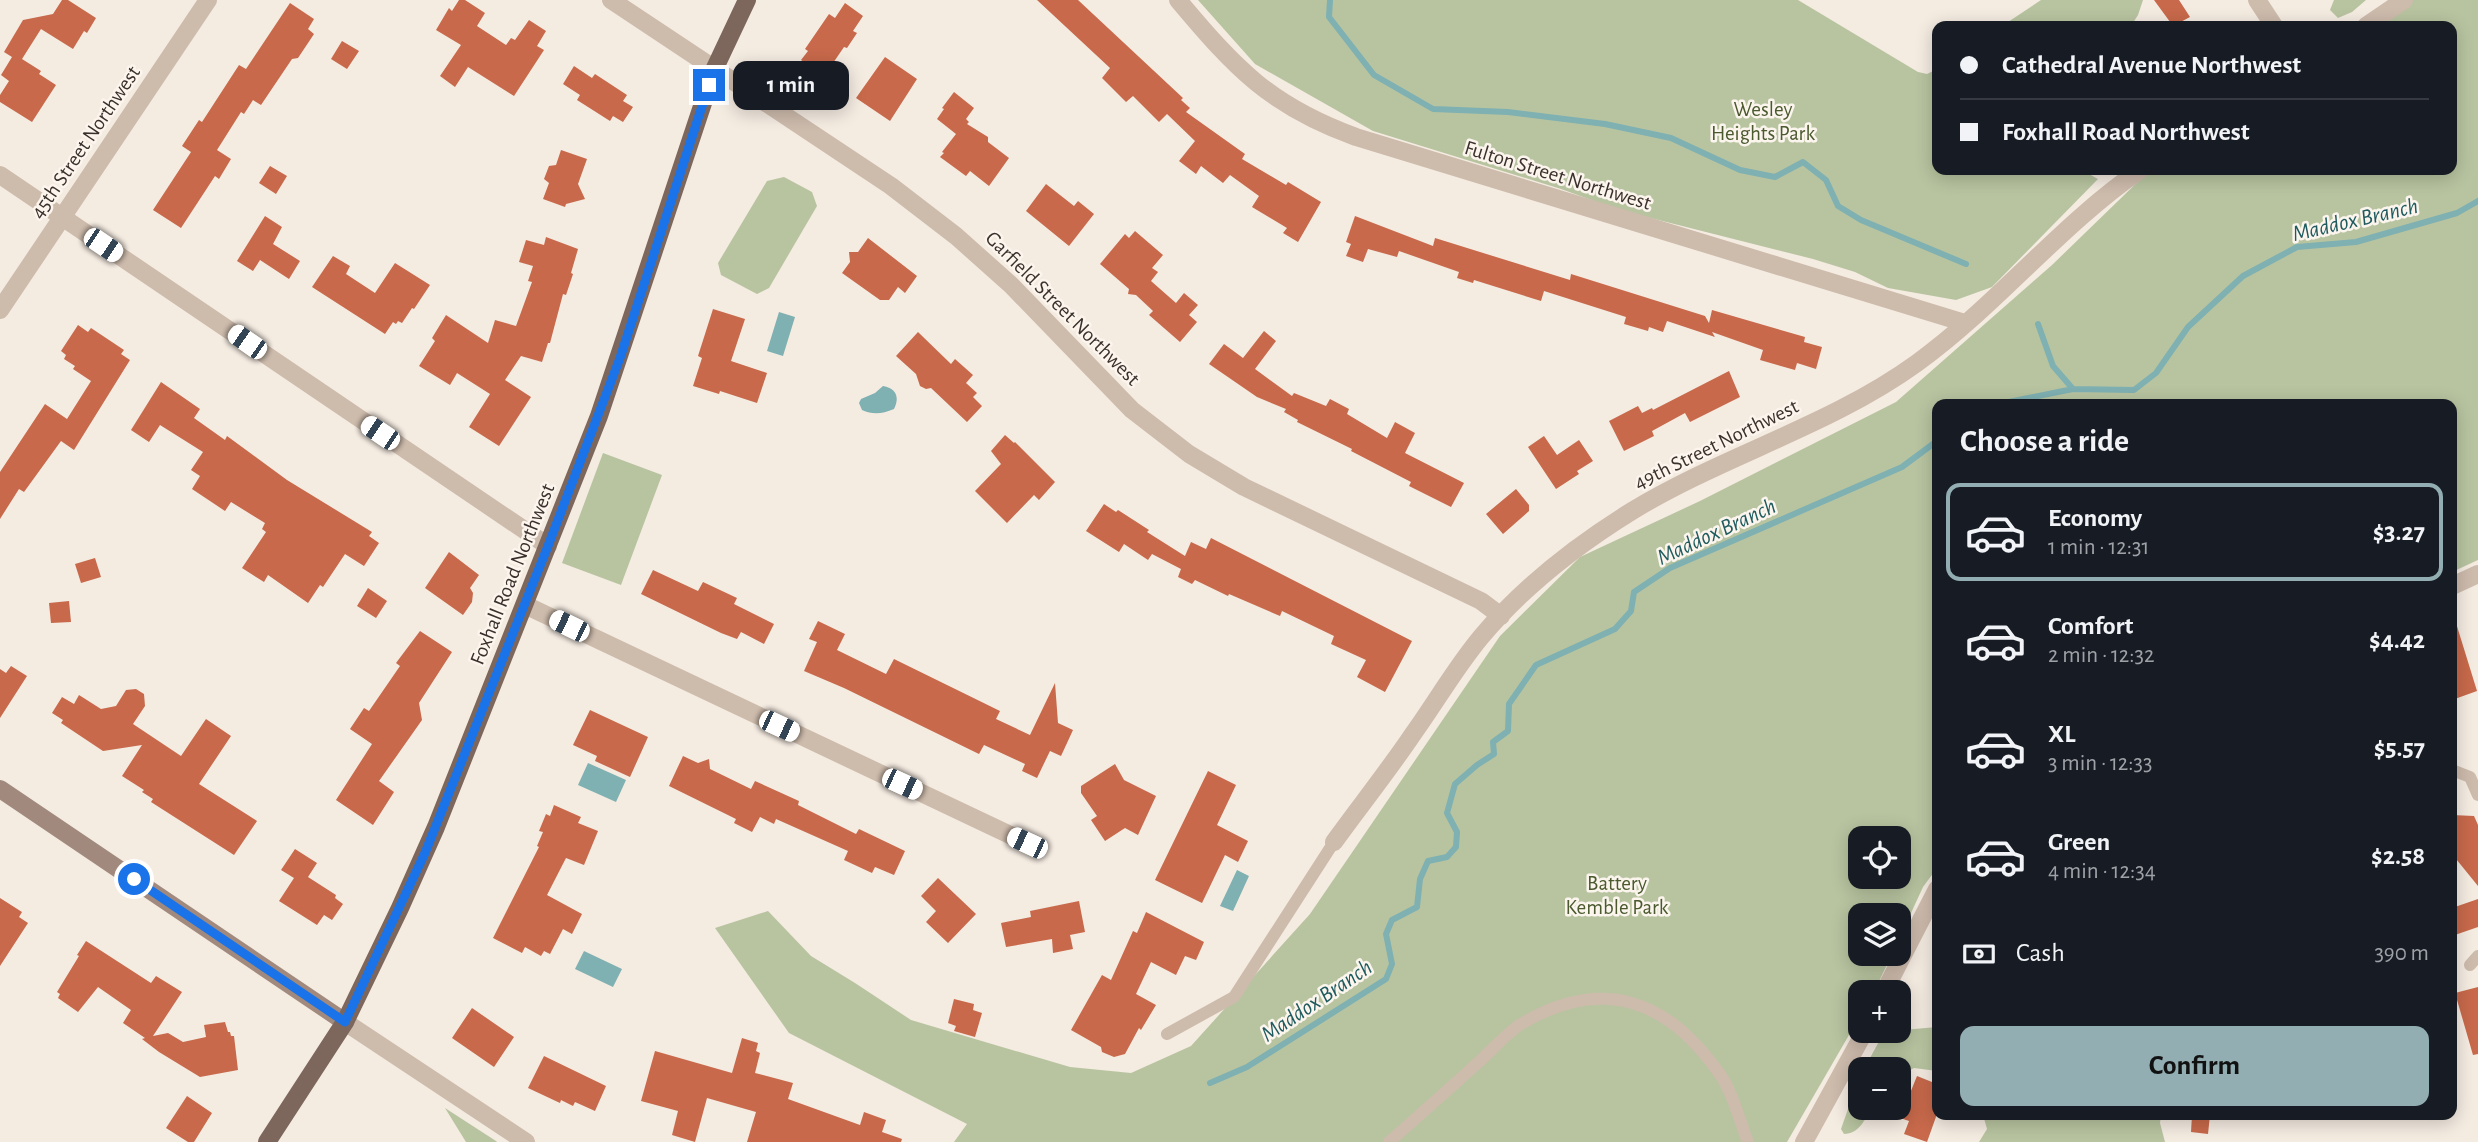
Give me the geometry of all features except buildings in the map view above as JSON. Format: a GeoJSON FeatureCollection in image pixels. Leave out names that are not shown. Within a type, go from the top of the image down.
{"type":"FeatureCollection","features":[{"type":"Feature","properties":{"kind":"main road","name":"Foxhall Road Northwest"},"geometry":{"type":"LineString","coordinates":[[267,1142],[345,1022],[425,853],[525,605],[620,358],[714,70],[747,0]]}},
{"type":"Feature","properties":{"kind":"street","name":"45th Street Northwest"},"geometry":{"type":"LineString","coordinates":[[0,310],[208,0]]}},
{"type":"Feature","properties":{"kind":"street","name":"Garfield Street Northwest"},"geometry":{"type":"LineString","coordinates":[[611,0],[891,186],[956,236],[1011,285],[1132,410],[1189,454],[1244,487],[1481,601],[1501,616]]}},
{"type":"Feature","properties":{"kind":"street","name":"Fulton Street Northwest"},"geometry":{"type":"LineString","coordinates":[[1178,0],[1244,75],[1276,99],[1332,128],[1965,323]]}},
{"type":"Feature","properties":{"kind":"street"},"geometry":{"type":"LineString","coordinates":[[2257,0],[2271,21]]}},
{"type":"Feature","properties":{"kind":"street"},"geometry":{"type":"LineString","coordinates":[[2373,21],[2404,0]]}},
{"type":"Feature","properties":{"kind":"street"},"geometry":{"type":"LineString","coordinates":[[0,175],[548,546]]}},
{"type":"Feature","properties":{"kind":"street","name":"49th Street Northwest"},"geometry":{"type":"LineString","coordinates":[[1334,842],[1476,644],[1523,594],[1575,550],[1631,512],[1689,479],[1805,427],[1887,383],[1938,347],[1989,305],[2080,216],[2133,175]]}},
{"type":"Feature","properties":{"kind":"street"},"geometry":{"type":"LineString","coordinates":[[2457,584],[2478,574]]}},
{"type":"Feature","properties":{"kind":"street"},"geometry":{"type":"LineString","coordinates":[[525,605],[1027,843]]}},
{"type":"Feature","properties":{"kind":"street"},"geometry":{"type":"LineString","coordinates":[[0,789],[526,1142]]}},
{"type":"Feature","properties":{"kind":"street"},"geometry":{"type":"LineString","coordinates":[[1890,980],[1932,899]]}},
{"type":"Feature","properties":{"kind":"street"},"geometry":{"type":"LineString","coordinates":[[1804,1142],[1859,1043]]}},
{"type":"Feature","properties":{"kind":"lane"},"geometry":{"type":"LineString","coordinates":[[2457,772],[2470,777],[2478,795]]}},
{"type":"Feature","properties":{"kind":"lane"},"geometry":{"type":"LineString","coordinates":[[1167,1034],[1234,997],[1334,842]]}},
{"type":"Feature","properties":{"kind":"lane"},"geometry":{"type":"LineString","coordinates":[[1389,1142],[1520,1025],[1575,1000],[1610,997],[1634,1003],[1658,1014],[1687,1034],[1721,1074],[1748,1142]]}},
{"type":"Feature","properties":{"kind":"green space","name":"Wesley Heights Park"},"geometry":{"type":"Polygon","coordinates":[[[1198,0],[1798,0],[1918,72],[1927,74],[1932,72],[1932,175],[2091,175],[2098,179],[1992,287],[1956,300],[1888,288],[1855,272],[1813,259],[1619,210],[1561,189],[1373,131],[1255,64],[1198,0]]]}},
{"type":"Feature","properties":{"kind":"green space"},"geometry":{"type":"Polygon","coordinates":[[[2041,0],[2143,0],[2134,21],[2010,21],[2041,0]]]}},
{"type":"Feature","properties":{"kind":"green space"},"geometry":{"type":"Polygon","coordinates":[[[2334,0],[2366,0],[2352,12],[2338,18],[2330,10],[2334,0]]]}},
{"type":"Feature","properties":{"kind":"green space","name":"Battery Kemble Park"},"geometry":{"type":"Polygon","coordinates":[[[2411,0],[2478,0],[2478,560],[2457,570],[2457,399],[1932,399],[1932,875],[1911,913],[1911,903],[1848,903],[1848,966],[1886,966],[1880,980],[1848,980],[1848,1037],[1787,1142],[954,1142],[967,1124],[789,1033],[715,928],[768,911],[811,956],[911,1020],[1070,1067],[1131,1073],[1191,1046],[1310,914],[1500,636],[1580,557],[1700,501],[1896,402],[2052,265],[2145,175],[2457,175],[2457,21],[2385,21],[2411,0]]]}},
{"type":"Feature","properties":{"kind":"green space"},"geometry":{"type":"Polygon","coordinates":[[[784,177],[812,192],[817,206],[769,288],[757,294],[721,275],[718,263],[767,181],[784,177]]]}},
{"type":"Feature","properties":{"kind":"green space"},"geometry":{"type":"Polygon","coordinates":[[[603,453],[662,475],[621,585],[562,563],[603,453]]]}},
{"type":"Feature","properties":{"kind":"green space"},"geometry":{"type":"Polygon","coordinates":[[[1932,1027],[1932,1070],[1911,1070],[1911,1057],[1871,1057],[1878,1043],[1911,1043],[1911,1029],[1932,1027]]]}},
{"type":"Feature","properties":{"kind":"green space"},"geometry":{"type":"Polygon","coordinates":[[[445,1108],[496,1141],[497,1142],[466,1142],[445,1108]]]}},
{"type":"Feature","properties":{"kind":"green space"},"geometry":{"type":"Polygon","coordinates":[[[1848,1109],[1848,1120],[1865,1120],[1858,1129],[1849,1133],[1844,1134],[1841,1129],[1848,1109]]]}},
{"type":"Feature","properties":{"kind":"green space"},"geometry":{"type":"Polygon","coordinates":[[[1984,1120],[2160,1120],[2165,1142],[1979,1142],[1987,1129],[1984,1120]]]}},
{"type":"Feature","properties":{"kind":"water"},"geometry":{"type":"Polygon","coordinates":[[[779,312],[795,317],[783,356],[767,351],[779,312]]]}},
{"type":"Feature","properties":{"kind":"water"},"geometry":{"type":"Polygon","coordinates":[[[883,386],[896,394],[894,409],[878,413],[862,410],[859,403],[861,399],[883,386]]]}},
{"type":"Feature","properties":{"kind":"water"},"geometry":{"type":"Polygon","coordinates":[[[588,763],[626,780],[616,802],[578,785],[588,763]]]}},
{"type":"Feature","properties":{"kind":"water"},"geometry":{"type":"Polygon","coordinates":[[[1237,870],[1249,876],[1233,911],[1220,906],[1237,870]]]}},
{"type":"Feature","properties":{"kind":"water"},"geometry":{"type":"Polygon","coordinates":[[[584,951],[622,969],[613,987],[575,969],[584,951]]]}},
{"type":"Feature","properties":{"kind":"waterway"},"geometry":{"type":"LineString","coordinates":[[1330,0],[1329,17],[1374,75],[1433,109],[1508,112],[1605,124],[1671,138],[1740,170],[1775,177],[1803,162],[1826,180],[1838,206],[1861,220],[1966,264]]}},
{"type":"Feature","properties":{"kind":"waterway","name":"Maddox Branch"},"geometry":{"type":"LineString","coordinates":[[2024,399],[2073,389],[2134,390],[2156,373],[2188,327],[2243,276],[2297,247],[2356,242],[2457,213],[2478,201]]}},
{"type":"Feature","properties":{"kind":"waterway"},"geometry":{"type":"LineString","coordinates":[[2038,324],[2053,366],[2073,389]]}},
{"type":"Feature","properties":{"kind":"waterway","name":"Maddox Branch"},"geometry":{"type":"LineString","coordinates":[[1210,1083],[1247,1067],[1386,979],[1392,964],[1386,934],[1392,920],[1417,907],[1420,879],[1428,861],[1447,857],[1456,847],[1457,832],[1447,813],[1455,784],[1494,754],[1493,742],[1508,731],[1509,704],[1536,665],[1615,629],[1631,611],[1634,592],[1670,568],[1902,467],[1932,445]]}},
{"type":"Feature","properties":{"kind":"route"},"geometry":{"type":"LineString","coordinates":[[134,879],[345,1022],[425,853],[599,416],[709,85]]}}]}
